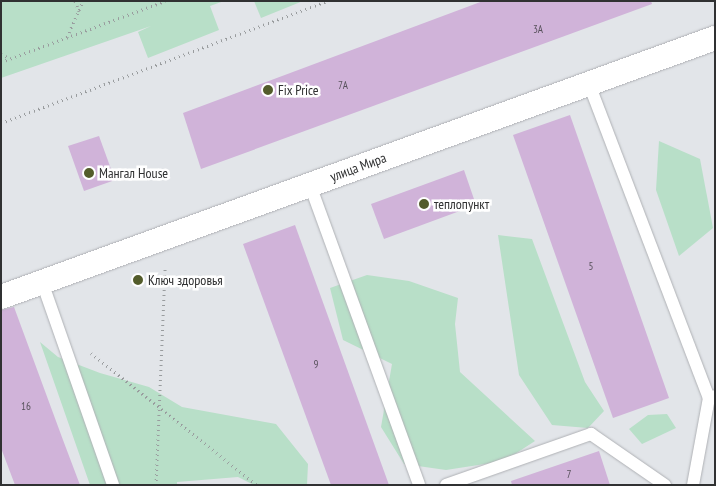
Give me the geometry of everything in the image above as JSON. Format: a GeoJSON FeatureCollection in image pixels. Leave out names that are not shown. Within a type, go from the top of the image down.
{"type":"FeatureCollection","features":[{"type":"Feature","properties":{"kind":"street","name":"улица Мира"},"geometry":{"type":"LineString","coordinates":[[1,297],[715,38]]}},
{"type":"Feature","properties":{"kind":"lane"},"geometry":{"type":"LineString","coordinates":[[589,84],[712,397],[693,485]]}},
{"type":"Feature","properties":{"kind":"lane"},"geometry":{"type":"LineString","coordinates":[[310,185],[419,485]]}},
{"type":"Feature","properties":{"kind":"lane"},"geometry":{"type":"LineString","coordinates":[[42,282],[112,485]]}},
{"type":"Feature","properties":{"kind":"lane"},"geometry":{"type":"LineString","coordinates":[[446,485],[591,434],[665,485]]}},
{"type":"Feature","properties":{"kind":"path"},"geometry":{"type":"LineString","coordinates":[[75,1],[79,11]]}},
{"type":"Feature","properties":{"kind":"path"},"geometry":{"type":"LineString","coordinates":[[67,38],[83,1]]}},
{"type":"Feature","properties":{"kind":"path"},"geometry":{"type":"LineString","coordinates":[[1,62],[165,1]]}},
{"type":"Feature","properties":{"kind":"path"},"geometry":{"type":"LineString","coordinates":[[1,123],[327,1]]}},
{"type":"Feature","properties":{"kind":"path"},"geometry":{"type":"LineString","coordinates":[[1,54],[10,58]]}},
{"type":"Feature","properties":{"kind":"path"},"geometry":{"type":"LineString","coordinates":[[156,485],[166,237]]}},
{"type":"Feature","properties":{"kind":"path"},"geometry":{"type":"LineString","coordinates":[[58,328],[257,485]]}},
{"type":"Feature","properties":{"kind":"green space"},"geometry":{"type":"Polygon","coordinates":[[[1,1],[224,1],[210,6],[219,30],[148,58],[138,32],[151,26],[1,78],[1,1]]]}},
{"type":"Feature","properties":{"kind":"green space"},"geometry":{"type":"Polygon","coordinates":[[[254,1],[303,1],[261,18],[254,1]]]}},
{"type":"Feature","properties":{"kind":"green space"},"geometry":{"type":"Polygon","coordinates":[[[659,141],[700,159],[713,228],[679,256],[656,190],[659,141]]]}},
{"type":"Feature","properties":{"kind":"green space"},"geometry":{"type":"Polygon","coordinates":[[[498,235],[532,239],[585,382],[604,411],[588,428],[552,425],[519,375],[498,235]]]}},
{"type":"Feature","properties":{"kind":"green space"},"geometry":{"type":"Polygon","coordinates":[[[367,275],[409,281],[458,298],[455,324],[460,372],[535,441],[504,461],[446,470],[404,464],[381,427],[392,364],[343,340],[330,288],[367,275]]]}},
{"type":"Feature","properties":{"kind":"green space"},"geometry":{"type":"Polygon","coordinates":[[[40,342],[58,357],[100,373],[149,387],[182,407],[276,424],[308,464],[307,485],[254,485],[238,477],[177,482],[177,485],[90,485],[40,342]]]}},
{"type":"Feature","properties":{"kind":"green space"},"geometry":{"type":"Polygon","coordinates":[[[667,414],[676,428],[642,444],[629,429],[648,415],[667,414]]]}},
{"type":"Feature","properties":{"kind":"building"},"geometry":{"type":"Polygon","coordinates":[[[483,1],[651,1],[652,4],[201,169],[183,113],[483,1]]]}},
{"type":"Feature","properties":{"kind":"building"},"geometry":{"type":"Polygon","coordinates":[[[570,115],[669,398],[613,418],[513,135],[570,115]]]}},
{"type":"Feature","properties":{"kind":"building"},"geometry":{"type":"Polygon","coordinates":[[[99,136],[115,180],[84,191],[68,146],[99,136]]]}},
{"type":"Feature","properties":{"kind":"building","name":"теплопункт"},"geometry":{"type":"Polygon","coordinates":[[[464,170],[476,205],[384,239],[371,204],[464,170]]]}},
{"type":"Feature","properties":{"kind":"building"},"geometry":{"type":"Polygon","coordinates":[[[295,225],[389,485],[331,485],[243,244],[295,225]]]}},
{"type":"Feature","properties":{"kind":"building"},"geometry":{"type":"Polygon","coordinates":[[[14,307],[80,485],[15,485],[1,448],[1,310],[14,307]]]}},
{"type":"Feature","properties":{"kind":"building"},"geometry":{"type":"Polygon","coordinates":[[[599,451],[610,485],[512,485],[511,481],[599,451]]]}},
{"type":"Feature","properties":{"kind":"place","name":"Fix Price"},"geometry":{"type":"Point","coordinates":[268,90]}},
{"type":"Feature","properties":{"kind":"place","name":"Мангал House"},"geometry":{"type":"Point","coordinates":[89,173]}},
{"type":"Feature","properties":{"kind":"place","name":"теплопункт"},"geometry":{"type":"Point","coordinates":[424,204]}},
{"type":"Feature","properties":{"kind":"place","name":"Ключ здоровья"},"geometry":{"type":"Point","coordinates":[138,280]}}]}
